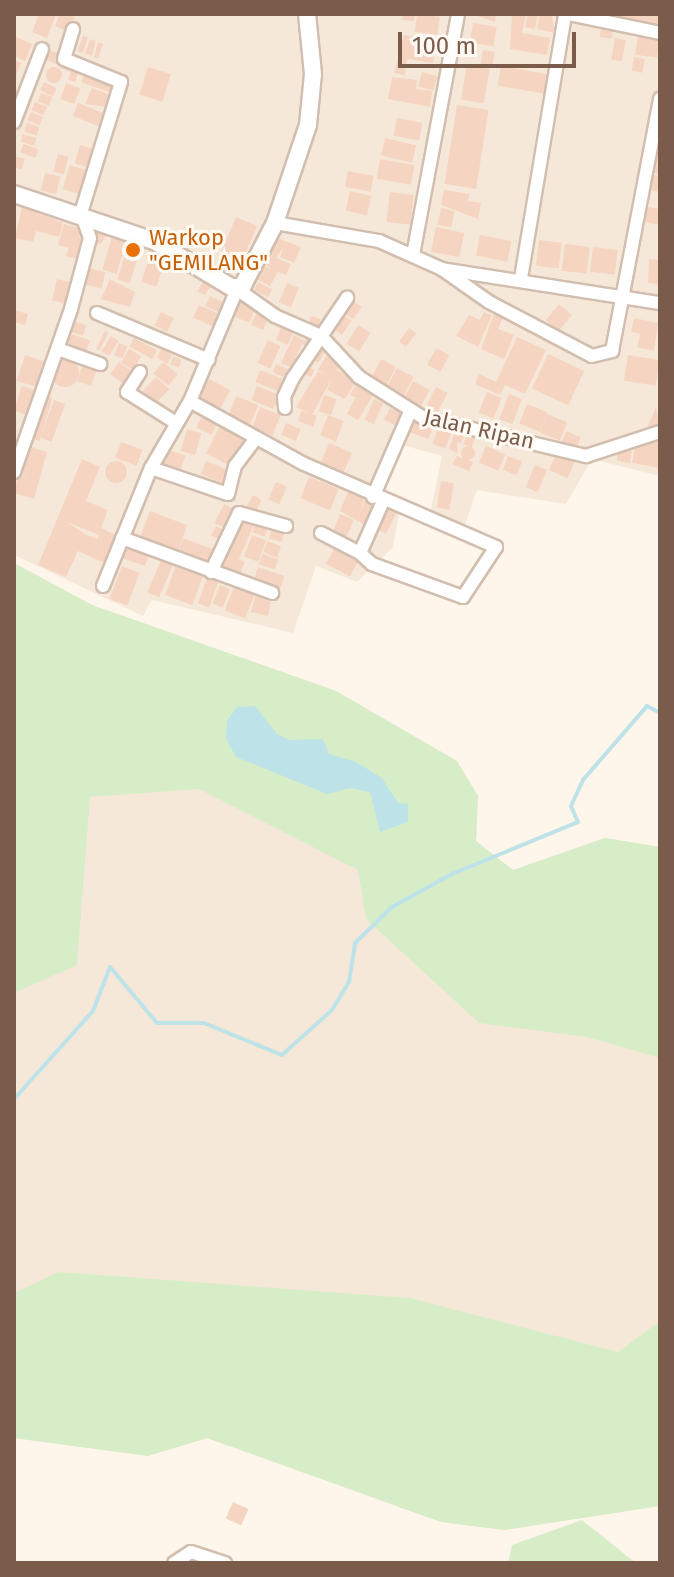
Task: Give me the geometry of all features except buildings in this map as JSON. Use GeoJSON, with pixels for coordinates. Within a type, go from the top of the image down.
{"type":"FeatureCollection","features":[{"type":"Feature","properties":{"kind":"street"},"geometry":{"type":"LineString","coordinates":[[103,586],[151,468],[190,401],[237,289],[275,223],[308,125],[313,74],[307,14]]}},
{"type":"Feature","properties":{"kind":"street"},"geometry":{"type":"LineString","coordinates":[[413,255],[458,14]]}},
{"type":"Feature","properties":{"kind":"street"},"geometry":{"type":"LineString","coordinates":[[521,278],[567,14],[660,33]]}},
{"type":"Feature","properties":{"kind":"street"},"geometry":{"type":"LineString","coordinates":[[14,472],[20,438],[58,349],[90,238],[81,213],[121,82],[64,59],[73,29]]}},
{"type":"Feature","properties":{"kind":"street"},"geometry":{"type":"LineString","coordinates":[[14,122],[42,49]]}},
{"type":"Feature","properties":{"kind":"street"},"geometry":{"type":"LineString","coordinates":[[275,223],[352,233],[413,255],[442,269],[489,302],[592,356],[612,351],[660,99]]}},
{"type":"Feature","properties":{"kind":"street"},"geometry":{"type":"LineString","coordinates":[[14,194],[81,213],[154,241],[237,289]]}},
{"type":"Feature","properties":{"kind":"street"},"geometry":{"type":"LineString","coordinates":[[442,269],[521,278],[660,303]]}},
{"type":"Feature","properties":{"kind":"street","name":"Jalan Ripan"},"geometry":{"type":"LineString","coordinates":[[237,289],[275,316],[321,336],[359,377],[410,412],[586,456],[660,432]]}},
{"type":"Feature","properties":{"kind":"street"},"geometry":{"type":"LineString","coordinates":[[285,408],[293,378],[347,298]]}},
{"type":"Feature","properties":{"kind":"street"},"geometry":{"type":"LineString","coordinates":[[97,313],[209,360]]}},
{"type":"Feature","properties":{"kind":"street"},"geometry":{"type":"LineString","coordinates":[[58,349],[100,364]]}},
{"type":"Feature","properties":{"kind":"street"},"geometry":{"type":"LineString","coordinates":[[140,372],[127,392],[176,423]]}},
{"type":"Feature","properties":{"kind":"street"},"geometry":{"type":"LineString","coordinates":[[190,401],[378,499],[496,547],[463,597],[372,564],[360,553],[321,533]]}},
{"type":"Feature","properties":{"kind":"street"},"geometry":{"type":"LineString","coordinates":[[360,553],[410,412]]}},
{"type":"Feature","properties":{"kind":"street"},"geometry":{"type":"LineString","coordinates":[[151,468],[228,494],[235,466],[256,438]]}},
{"type":"Feature","properties":{"kind":"street"},"geometry":{"type":"LineString","coordinates":[[211,572],[239,513],[286,526]]}},
{"type":"Feature","properties":{"kind":"street"},"geometry":{"type":"LineString","coordinates":[[122,538],[272,593]]}},
{"type":"Feature","properties":{"kind":"street"},"geometry":{"type":"LineString","coordinates":[[174,1563],[191,1552],[225,1563]]}},
{"type":"Feature","properties":{"kind":"shaded area"},"geometry":{"type":"Polygon","coordinates":[[[14,14],[660,14],[660,476],[592,459],[566,504],[477,490],[463,530],[428,523],[442,456],[402,445],[380,497],[401,504],[393,547],[357,582],[316,566],[293,633],[152,600],[143,616],[14,555],[14,14]]]}},
{"type":"Feature","properties":{"kind":"shaded area"},"geometry":{"type":"Polygon","coordinates":[[[14,563],[92,605],[336,691],[457,761],[478,796],[476,841],[513,870],[605,838],[660,847],[660,1506],[504,1530],[441,1522],[207,1438],[148,1456],[14,1438],[14,563]]]}},
{"type":"Feature","properties":{"kind":"green space"},"geometry":{"type":"Polygon","coordinates":[[[14,563],[92,605],[336,691],[457,761],[478,796],[476,841],[513,870],[605,838],[660,847],[660,1058],[587,1037],[479,1023],[366,919],[358,870],[199,789],[90,797],[77,965],[14,993],[14,563]]]}},
{"type":"Feature","properties":{"kind":"green space"},"geometry":{"type":"Polygon","coordinates":[[[59,1272],[410,1298],[618,1352],[660,1321],[660,1506],[504,1530],[441,1522],[207,1438],[148,1456],[14,1438],[14,1293],[59,1272]]]}},
{"type":"Feature","properties":{"kind":"green space"},"geometry":{"type":"Polygon","coordinates":[[[582,1520],[636,1563],[508,1563],[512,1545],[582,1520]]]}},
{"type":"Feature","properties":{"kind":"water"},"geometry":{"type":"Polygon","coordinates":[[[255,706],[277,734],[289,740],[323,739],[329,754],[356,762],[382,778],[398,803],[408,804],[408,822],[380,832],[370,792],[350,788],[327,794],[236,757],[226,739],[227,721],[237,707],[255,706]]]}},
{"type":"Feature","properties":{"kind":"waterway"},"geometry":{"type":"LineString","coordinates":[[14,1099],[93,1011],[110,967],[157,1023],[204,1023],[282,1055],[332,1010],[349,982],[355,943],[392,907],[452,874],[578,822],[571,806],[583,780],[647,706],[660,713]]}},
{"type":"Feature","properties":{"kind":"place","name":"Warkop \"GEMILANG\""},"geometry":{"type":"Point","coordinates":[133,250]}}]}
